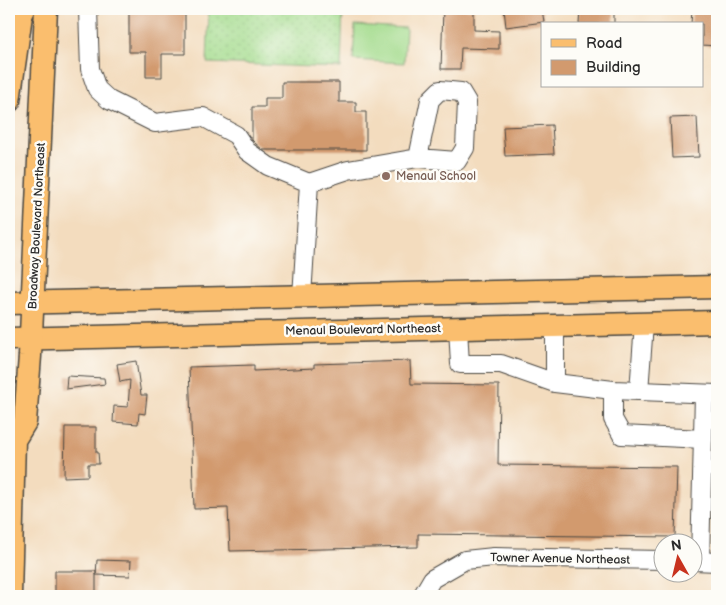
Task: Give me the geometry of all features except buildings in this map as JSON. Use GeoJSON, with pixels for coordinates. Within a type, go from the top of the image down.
{"type":"FeatureCollection","features":[{"type":"Feature","properties":{"kind":"main road"},"geometry":{"type":"LineString","coordinates":[[9,101],[21,15],[24,9]]}},
{"type":"Feature","properties":{"kind":"main road","name":"Broadway Boulevard Northeast"},"geometry":{"type":"LineString","coordinates":[[10,596],[11,437],[25,422],[33,303],[46,9]]}},
{"type":"Feature","properties":{"kind":"main road"},"geometry":{"type":"LineString","coordinates":[[9,303],[717,287]]}},
{"type":"Feature","properties":{"kind":"main road"},"geometry":{"type":"LineString","coordinates":[[302,297],[303,332]]}},
{"type":"Feature","properties":{"kind":"main road","name":"Menaul Boulevard Northeast"},"geometry":{"type":"LineString","coordinates":[[9,339],[717,322]]}},
{"type":"Feature","properties":{"kind":"street"},"geometry":{"type":"LineString","coordinates":[[88,9],[87,25],[90,69],[97,88],[109,100],[155,123],[203,117],[236,135],[247,151],[268,166],[309,183],[348,170],[418,158]]}},
{"type":"Feature","properties":{"kind":"street"},"geometry":{"type":"LineString","coordinates":[[302,297],[309,183]]}},
{"type":"Feature","properties":{"kind":"street"},"geometry":{"type":"LineString","coordinates":[[639,391],[644,324]]}},
{"type":"Feature","properties":{"kind":"street"},"geometry":{"type":"LineString","coordinates":[[554,326],[555,383]]}},
{"type":"Feature","properties":{"kind":"street"},"geometry":{"type":"LineString","coordinates":[[458,328],[460,364],[501,364],[555,383],[613,390],[711,394],[702,439],[698,532]]}},
{"type":"Feature","properties":{"kind":"street"},"geometry":{"type":"LineString","coordinates":[[613,390],[613,419],[622,435],[702,439]]}},
{"type":"Feature","properties":{"kind":"street","name":"Towner Avenue Northeast"},"geometry":{"type":"LineString","coordinates":[[422,596],[432,579],[465,560],[494,556],[654,560]]}},
{"type":"Feature","properties":{"kind":"street"},"geometry":{"type":"LineString","coordinates":[[704,561],[717,562]]}},
{"type":"Feature","properties":{"kind":"green space"},"geometry":{"type":"Polygon","coordinates":[[[209,9],[343,9],[341,68],[207,63],[209,9]]]}},
{"type":"Feature","properties":{"kind":"green space"},"geometry":{"type":"Polygon","coordinates":[[[355,25],[406,28],[404,63],[353,60],[355,25]]]}},
{"type":"Feature","properties":{"kind":"place","name":"Menaul School"},"geometry":{"type":"Point","coordinates":[386,176]}}]}
